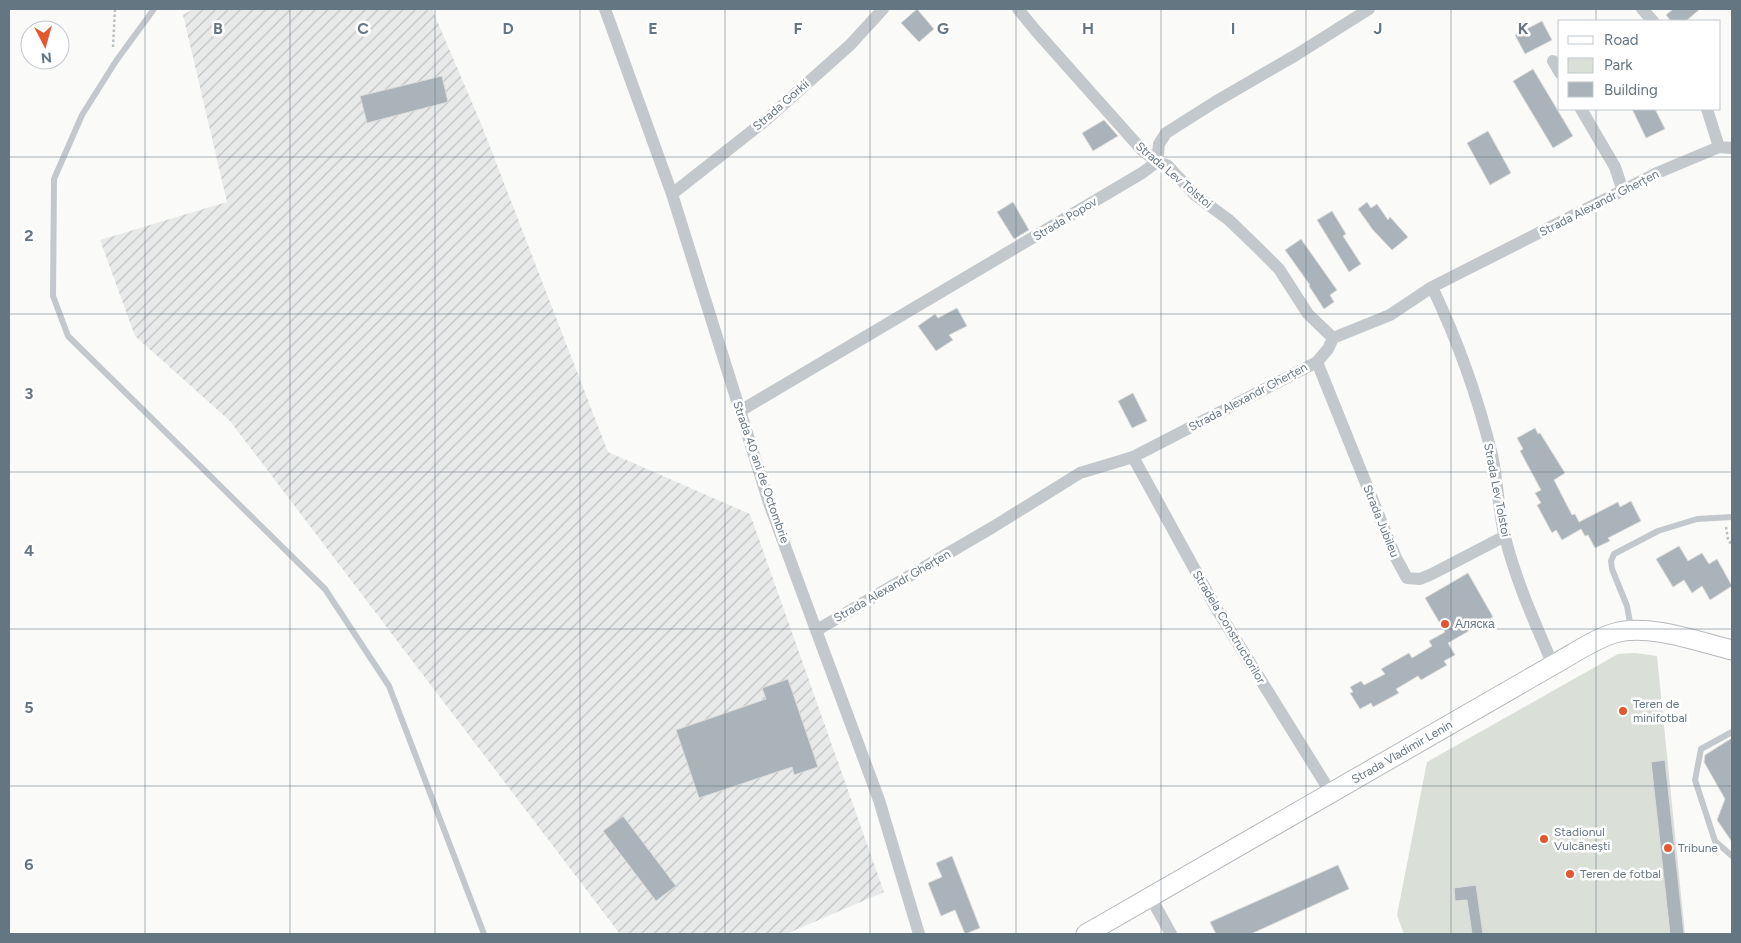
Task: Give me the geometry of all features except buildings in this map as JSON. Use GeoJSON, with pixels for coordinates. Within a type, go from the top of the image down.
{"type":"FeatureCollection","features":[{"type":"Feature","properties":{"kind":"main road","name":"Strada Vladimir Lenin"},"geometry":{"type":"LineString","coordinates":[[1086,934],[1553,665],[1614,633],[1631,629],[1646,630],[1732,650]]}},
{"type":"Feature","properties":{"kind":"street","name":"Strada 40 ani de Octombrie"},"geometry":{"type":"LineString","coordinates":[[605,9],[672,194],[769,503],[818,630],[879,800],[919,934]]}},
{"type":"Feature","properties":{"kind":"street","name":"Strada Gorkii"},"geometry":{"type":"LineString","coordinates":[[672,194],[766,120],[850,45],[883,9]]}},
{"type":"Feature","properties":{"kind":"street","name":"Strada Lev Tolstoi"},"geometry":{"type":"LineString","coordinates":[[1018,9],[1141,149],[1157,162],[1168,166],[1195,195],[1229,220],[1279,269],[1308,314],[1333,338]]}},
{"type":"Feature","properties":{"kind":"street"},"geometry":{"type":"LineString","coordinates":[[1157,162],[1159,144],[1166,133],[1369,9]]}},
{"type":"Feature","properties":{"kind":"street"},"geometry":{"type":"LineString","coordinates":[[1642,9],[1652,20]]}},
{"type":"Feature","properties":{"kind":"street"},"geometry":{"type":"LineString","coordinates":[[1553,61],[1558,70]]}},
{"type":"Feature","properties":{"kind":"street"},"geometry":{"type":"LineString","coordinates":[[1582,110],[1615,167],[1623,191]]}},
{"type":"Feature","properties":{"kind":"street"},"geometry":{"type":"LineString","coordinates":[[1707,110],[1726,148]]}},
{"type":"Feature","properties":{"kind":"street","name":"Strada Alexandr Gherțen"},"geometry":{"type":"LineString","coordinates":[[818,630],[993,527],[1080,473],[1133,458],[1317,362],[1328,349],[1333,338],[1390,315],[1432,287],[1666,170],[1726,148]]}},
{"type":"Feature","properties":{"kind":"street","name":"Strada Popov"},"geometry":{"type":"LineString","coordinates":[[740,411],[1142,173],[1157,162]]}},
{"type":"Feature","properties":{"kind":"street","name":"Strada Lev Tolstoi"},"geometry":{"type":"LineString","coordinates":[[1432,287],[1464,362],[1492,455],[1505,536],[1531,614],[1553,665]]}},
{"type":"Feature","properties":{"kind":"street","name":"Strada Jubileu"},"geometry":{"type":"LineString","coordinates":[[1317,362],[1396,558],[1407,578],[1420,579],[1432,574],[1505,536]]}},
{"type":"Feature","properties":{"kind":"street","name":"Stradela Constructorilor"},"geometry":{"type":"LineString","coordinates":[[1133,458],[1216,608],[1331,793]]}},
{"type":"Feature","properties":{"kind":"street"},"geometry":{"type":"LineString","coordinates":[[1151,898],[1171,934]]}},
{"type":"Feature","properties":{"kind":"lane"},"geometry":{"type":"LineString","coordinates":[[154,9],[116,61],[82,115],[54,179],[53,296],[68,336],[325,589],[389,686],[484,934]]}},
{"type":"Feature","properties":{"kind":"lane"},"geometry":{"type":"LineString","coordinates":[[1631,629],[1627,606],[1612,569],[1614,554],[1658,530],[1697,519],[1729,517]]}},
{"type":"Feature","properties":{"kind":"lane"},"geometry":{"type":"LineString","coordinates":[[1732,732],[1701,749],[1695,780],[1716,841],[1732,856]]}},
{"type":"Feature","properties":{"kind":"path"},"geometry":{"type":"LineString","coordinates":[[114,9],[113,44],[116,61]]}},
{"type":"Feature","properties":{"kind":"path"},"geometry":{"type":"LineString","coordinates":[[1729,517],[1728,539],[1732,546]]}},
{"type":"Feature","properties":{"kind":"shaded area"},"geometry":{"type":"Polygon","coordinates":[[[193,9],[432,9],[482,126],[608,452],[750,514],[884,892],[786,934],[620,934],[230,421],[135,336],[100,240],[227,202],[183,15],[193,9]]]}},
{"type":"Feature","properties":{"kind":"green space","name":"Stadionul Vulcănești"},"geometry":{"type":"Polygon","coordinates":[[[1635,653],[1657,656],[1685,934],[1404,934],[1397,915],[1427,762],[1618,654],[1635,653]]]}},
{"type":"Feature","properties":{"kind":"place","name":"Аляска"},"geometry":{"type":"Point","coordinates":[1445,624]}},
{"type":"Feature","properties":{"kind":"place","name":"Teren de minifotbal"},"geometry":{"type":"Point","coordinates":[1623,711]}},
{"type":"Feature","properties":{"kind":"place","name":"Stadionul Vulcănești"},"geometry":{"type":"Point","coordinates":[1544,839]}},
{"type":"Feature","properties":{"kind":"place","name":"Tribune"},"geometry":{"type":"Point","coordinates":[1668,848]}},
{"type":"Feature","properties":{"kind":"place","name":"Teren de fotbal"},"geometry":{"type":"Point","coordinates":[1570,874]}}]}
